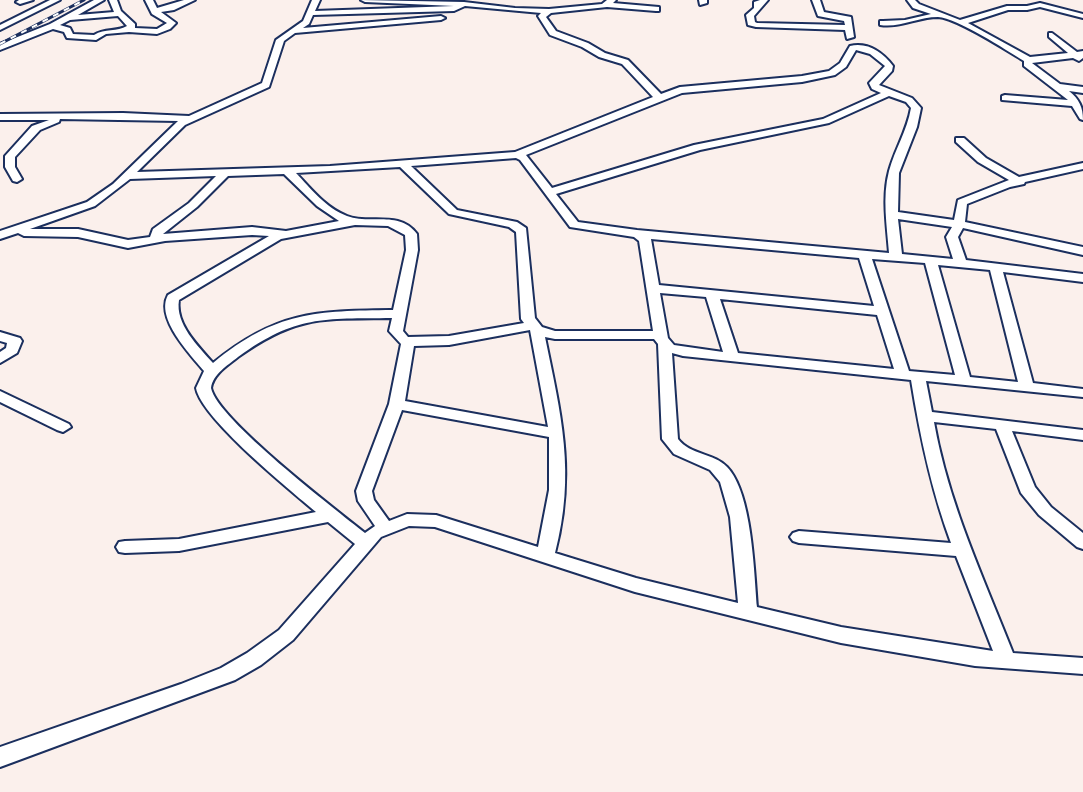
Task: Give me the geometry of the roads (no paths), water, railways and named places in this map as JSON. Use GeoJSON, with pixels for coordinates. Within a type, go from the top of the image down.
{"type":"FeatureCollection","features":[{"type":"Feature","properties":{"kind":"street"},"geometry":{"type":"LineString","coordinates":[[20,2],[28,0]]}},
{"type":"Feature","properties":{"kind":"street"},"geometry":{"type":"LineString","coordinates":[[0,28],[56,0]]}},
{"type":"Feature","properties":{"kind":"street"},"geometry":{"type":"LineString","coordinates":[[0,47],[53,26],[100,0]]}},
{"type":"Feature","properties":{"kind":"street"},"geometry":{"type":"LineString","coordinates":[[113,0],[120,14],[132,26],[128,30]]}},
{"type":"Feature","properties":{"kind":"street"},"geometry":{"type":"LineString","coordinates":[[53,26],[67,30],[70,36],[76,38],[96,38],[104,32],[128,30],[154,32],[166,28],[172,22],[155,11],[149,0]]}},
{"type":"Feature","properties":{"kind":"street"},"geometry":{"type":"LineString","coordinates":[[155,11],[171,8],[191,0]]}},
{"type":"Feature","properties":{"kind":"street"},"geometry":{"type":"LineString","coordinates":[[313,6],[354,4],[365,0],[460,8]]}},
{"type":"Feature","properties":{"kind":"street"},"geometry":{"type":"LineString","coordinates":[[503,0],[552,8],[562,7],[564,10]]}},
{"type":"Feature","properties":{"kind":"street"},"geometry":{"type":"LineString","coordinates":[[764,0],[762,4],[756,4],[758,9],[750,15],[751,23],[756,25],[849,28]]}},
{"type":"Feature","properties":{"kind":"street"},"geometry":{"type":"LineString","coordinates":[[816,0],[821,14],[846,17],[850,39],[859,47],[882,58],[889,66],[889,69],[874,83],[875,87],[909,100],[916,108],[914,122],[901,150],[892,182],[896,257]]}},
{"type":"Feature","properties":{"kind":"street"},"geometry":{"type":"LineString","coordinates":[[911,0],[916,6],[960,23],[999,42],[1029,60],[1079,54]]}},
{"type":"Feature","properties":{"kind":"street"},"geometry":{"type":"LineString","coordinates":[[313,6],[549,11],[609,2],[656,9]]}},
{"type":"Feature","properties":{"kind":"street"},"geometry":{"type":"LineString","coordinates":[[960,23],[1007,8],[1027,8],[1040,5],[1083,16]]}},
{"type":"Feature","properties":{"kind":"street"},"geometry":{"type":"LineString","coordinates":[[0,235],[92,204],[128,176],[173,131],[189,119],[266,85],[280,40],[306,22],[313,6]]}},
{"type":"Feature","properties":{"kind":"street"},"geometry":{"type":"LineString","coordinates":[[293,31],[436,19],[460,8]]}},
{"type":"Feature","properties":{"kind":"street"},"geometry":{"type":"LineString","coordinates":[[549,11],[542,16],[550,31],[585,45],[602,55],[625,62],[659,98]]}},
{"type":"Feature","properties":{"kind":"street"},"geometry":{"type":"LineString","coordinates":[[66,18],[120,14]]}},
{"type":"Feature","properties":{"kind":"street"},"geometry":{"type":"LineString","coordinates":[[883,23],[905,22],[938,14]]}},
{"type":"Feature","properties":{"kind":"street"},"geometry":{"type":"LineString","coordinates":[[1052,34],[1079,54],[1083,62]]}},
{"type":"Feature","properties":{"kind":"street"},"geometry":{"type":"LineString","coordinates":[[999,42],[1009,41],[1006,35]]}},
{"type":"Feature","properties":{"kind":"street"},"geometry":{"type":"LineString","coordinates":[[128,176],[287,171],[517,155],[620,116],[659,98],[689,88],[828,74],[843,64],[853,48],[859,47]]}},
{"type":"Feature","properties":{"kind":"street"},"geometry":{"type":"LineString","coordinates":[[1029,60],[1027,64],[1076,103],[1083,117]]}},
{"type":"Feature","properties":{"kind":"street"},"geometry":{"type":"LineString","coordinates":[[1054,87],[1083,90]]}},
{"type":"Feature","properties":{"kind":"street"},"geometry":{"type":"LineString","coordinates":[[550,192],[698,147],[826,121],[890,92]]}},
{"type":"Feature","properties":{"kind":"street"},"geometry":{"type":"LineString","coordinates":[[1005,98],[1076,103]]}},
{"type":"Feature","properties":{"kind":"street"},"geometry":{"type":"LineString","coordinates":[[0,117],[70,116],[189,119]]}},
{"type":"Feature","properties":{"kind":"street"},"geometry":{"type":"LineString","coordinates":[[17,179],[9,160],[16,147],[36,128],[70,116]]}},
{"type":"Feature","properties":{"kind":"street"},"geometry":{"type":"LineString","coordinates":[[960,140],[982,160],[1020,182]]}},
{"type":"Feature","properties":{"kind":"street"},"geometry":{"type":"LineString","coordinates":[[517,155],[524,158],[574,225],[637,234],[961,263],[1083,278]]}},
{"type":"Feature","properties":{"kind":"street"},"geometry":{"type":"LineString","coordinates":[[402,163],[454,212],[465,216],[513,224],[522,231],[528,319],[534,328],[556,433],[558,479],[554,523],[546,556]]}},
{"type":"Feature","properties":{"kind":"street"},"geometry":{"type":"LineString","coordinates":[[961,263],[952,237],[960,224],[962,202],[985,190],[1020,182],[1058,168],[1083,166]]}},
{"type":"Feature","properties":{"kind":"street"},"geometry":{"type":"LineString","coordinates":[[287,171],[337,215],[345,219],[397,224],[411,234],[412,250],[396,331],[401,339],[408,342],[429,342],[534,328],[564,336],[662,340],[683,352],[1083,392]]}},
{"type":"Feature","properties":{"kind":"street"},"geometry":{"type":"LineString","coordinates":[[160,239],[155,235],[157,232],[194,204],[225,173]]}},
{"type":"Feature","properties":{"kind":"street"},"geometry":{"type":"LineString","coordinates":[[893,215],[960,224],[1083,251]]}},
{"type":"Feature","properties":{"kind":"street"},"geometry":{"type":"LineString","coordinates":[[12,231],[78,233],[128,244],[160,239],[252,231],[285,233],[359,221]]}},
{"type":"Feature","properties":{"kind":"street"},"geometry":{"type":"LineString","coordinates":[[212,371],[183,335],[176,323],[170,306],[172,298],[258,246],[285,233]]}},
{"type":"Feature","properties":{"kind":"street"},"geometry":{"type":"LineString","coordinates":[[637,234],[645,239],[646,243],[662,340],[669,433],[673,444],[722,470],[732,489],[741,546],[748,613]]}},
{"type":"Feature","properties":{"kind":"street"},"geometry":{"type":"LineString","coordinates":[[864,254],[882,311],[911,375],[925,416],[939,483],[962,550],[1006,660]]}},
{"type":"Feature","properties":{"kind":"street"},"geometry":{"type":"LineString","coordinates":[[930,260],[964,381]]}},
{"type":"Feature","properties":{"kind":"street"},"geometry":{"type":"LineString","coordinates":[[996,268],[1026,387]]}},
{"type":"Feature","properties":{"kind":"street"},"geometry":{"type":"LineString","coordinates":[[653,288],[882,311]]}},
{"type":"Feature","properties":{"kind":"street"},"geometry":{"type":"LineString","coordinates":[[712,294],[732,357]]}},
{"type":"Feature","properties":{"kind":"street"},"geometry":{"type":"LineString","coordinates":[[365,543],[280,474],[211,405],[203,392],[204,384],[212,371],[267,332],[298,320],[313,317],[400,314]]}},
{"type":"Feature","properties":{"kind":"street"},"geometry":{"type":"LineString","coordinates":[[0,336],[15,341],[12,350],[0,359]]}},
{"type":"Feature","properties":{"kind":"street"},"geometry":{"type":"LineString","coordinates":[[385,528],[366,501],[364,491],[397,404],[408,342]]}},
{"type":"Feature","properties":{"kind":"street"},"geometry":{"type":"LineString","coordinates":[[0,396],[63,427]]}},
{"type":"Feature","properties":{"kind":"street"},"geometry":{"type":"LineString","coordinates":[[397,404],[556,433]]}},
{"type":"Feature","properties":{"kind":"street"},"geometry":{"type":"LineString","coordinates":[[925,416],[1083,435]]}},
{"type":"Feature","properties":{"kind":"street"},"geometry":{"type":"LineString","coordinates":[[1002,426],[1027,489],[1045,511],[1083,543]]}},
{"type":"Feature","properties":{"kind":"street"},"geometry":{"type":"LineString","coordinates":[[125,547],[170,547],[331,515]]}},
{"type":"Feature","properties":{"kind":"street"},"geometry":{"type":"LineString","coordinates":[[0,757],[188,690],[228,674],[247,663],[286,635],[375,533],[407,520],[436,521],[635,585],[842,635],[975,658],[1083,666]]}},
{"type":"Feature","properties":{"kind":"street"},"geometry":{"type":"LineString","coordinates":[[799,537],[962,550]]}},
{"type":"Feature","properties":{"kind":"railway"},"geometry":{"type":"LineString","coordinates":[[0,44],[84,0]]}}]}
